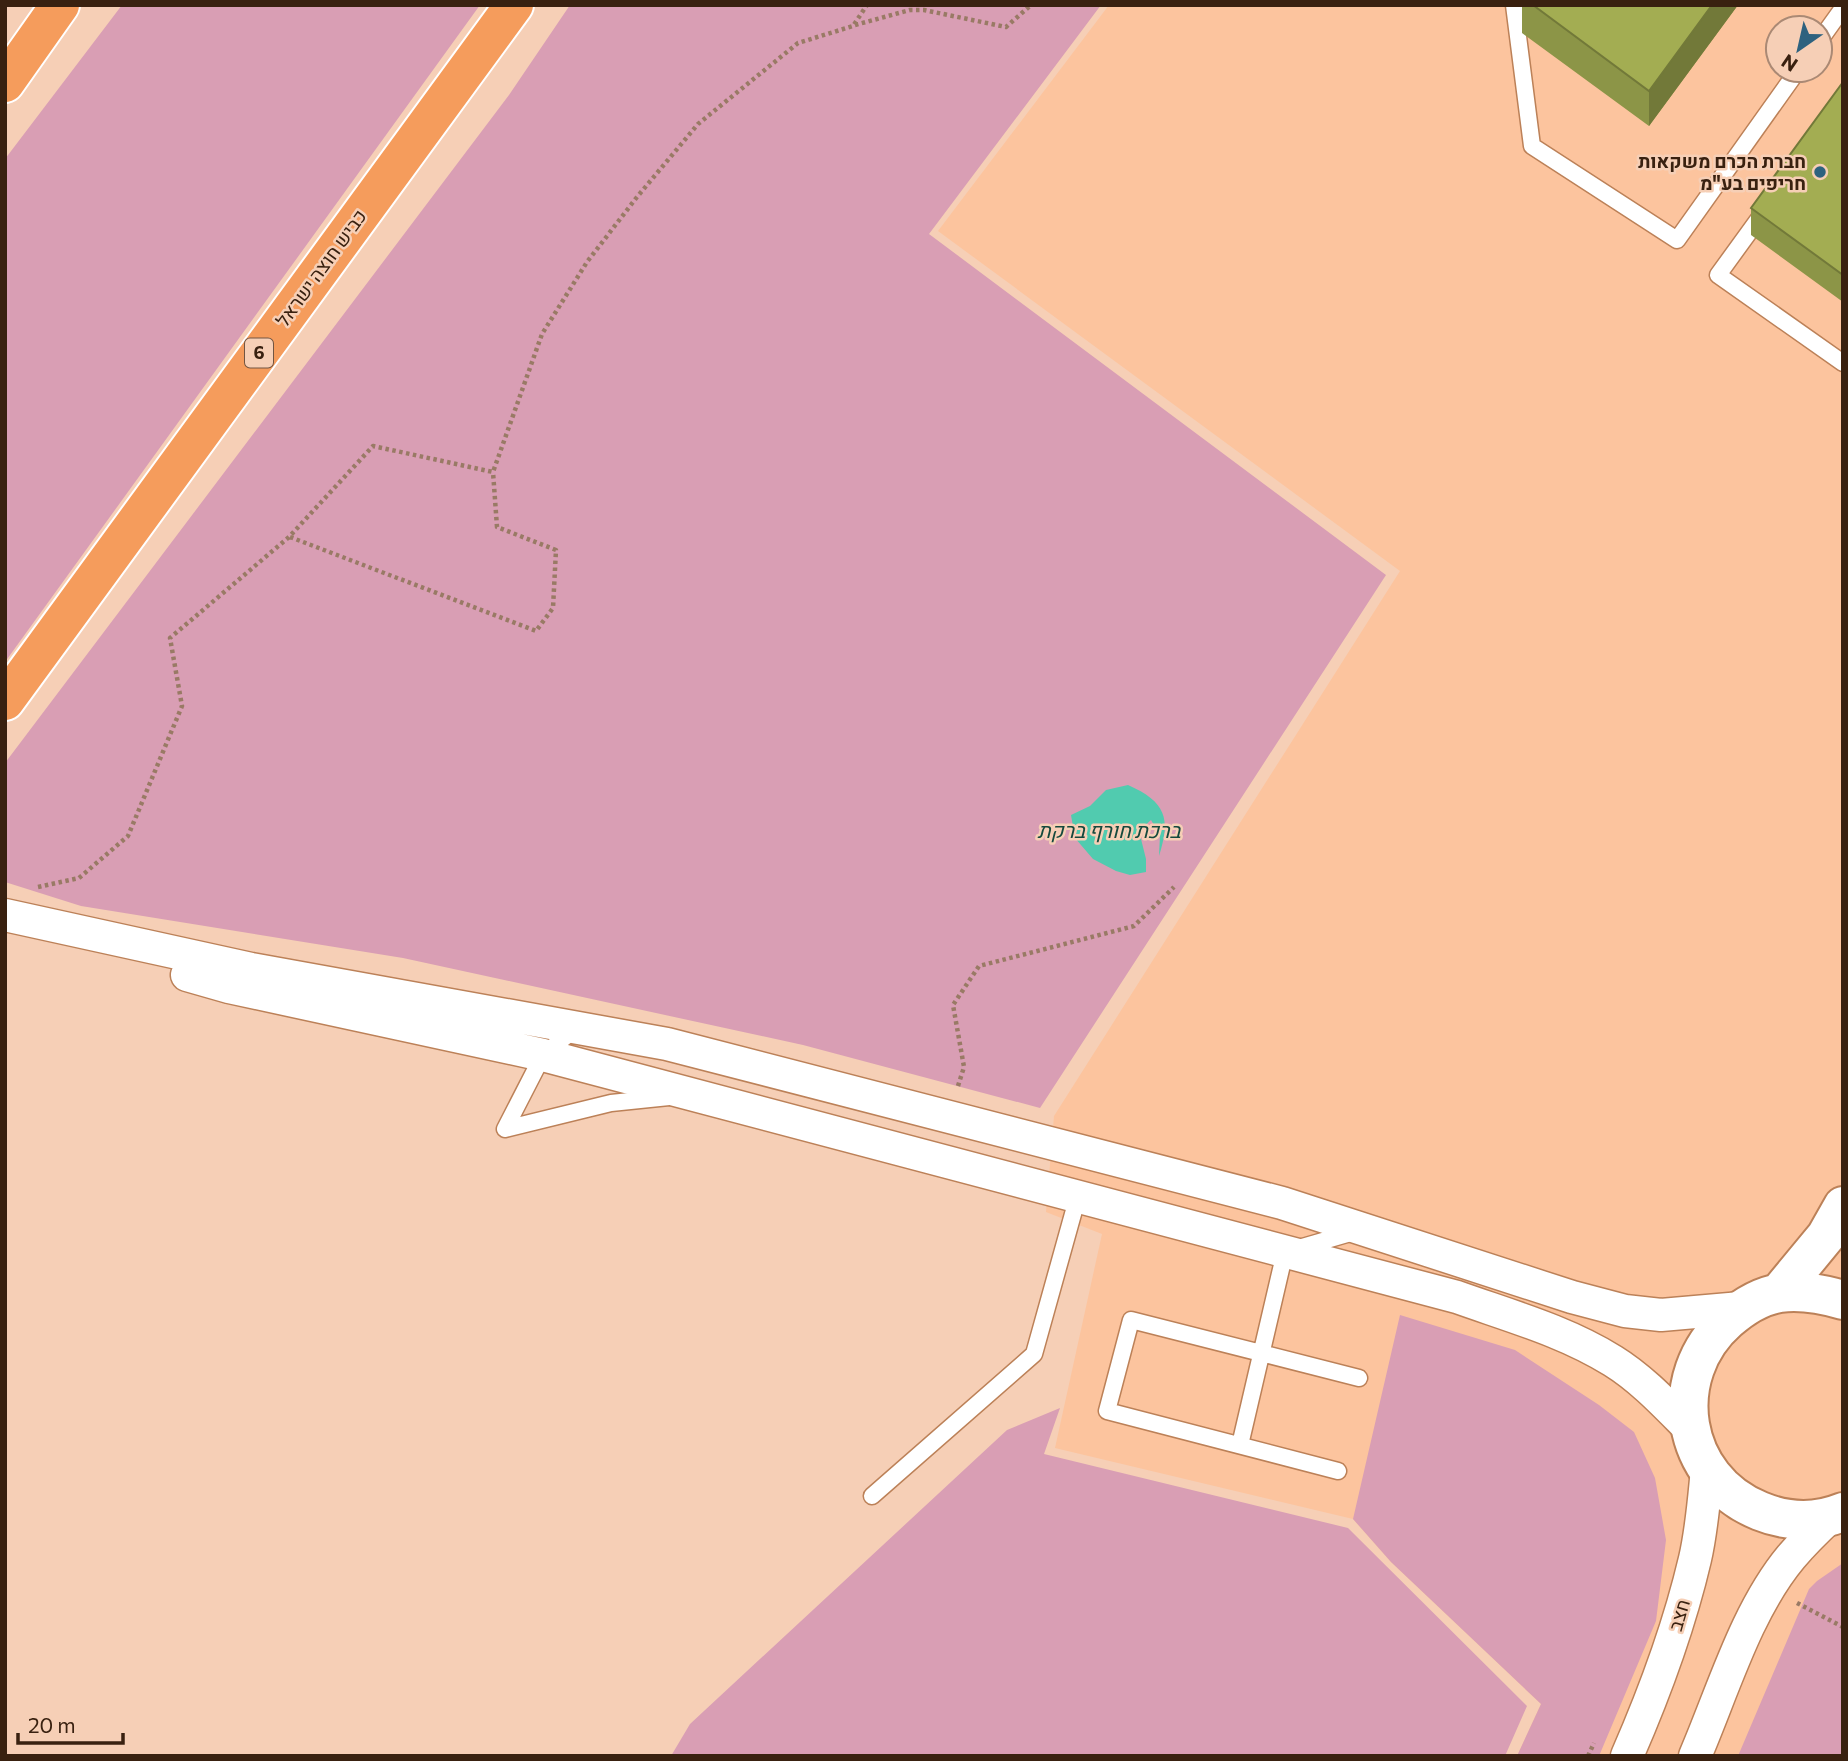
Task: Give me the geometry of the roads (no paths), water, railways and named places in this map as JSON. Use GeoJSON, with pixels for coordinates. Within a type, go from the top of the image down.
{"type":"FeatureCollection","features":[{"type":"Feature","properties":{"kind":"highway"},"geometry":{"type":"LineString","coordinates":[[5,83],[60,5]]}},
{"type":"Feature","properties":{"kind":"highway","name":"כביש חוצה ישראל"},"geometry":{"type":"LineString","coordinates":[[5,701],[514,5]]}},
{"type":"Feature","properties":{"kind":"street"},"geometry":{"type":"LineString","coordinates":[[5,917],[251,970],[578,1026],[667,1044],[1282,1203],[1572,1297],[1625,1311],[1661,1315],[1741,1308],[1779,1293],[1816,1292],[1843,1300]]}},
{"type":"Feature","properties":{"kind":"street"},"geometry":{"type":"LineString","coordinates":[[5,917],[229,987],[544,1055],[1457,1297],[1575,1340],[1614,1362],[1651,1390],[1690,1429]]}},
{"type":"Feature","properties":{"kind":"street"},"geometry":{"type":"LineString","coordinates":[[1779,1293],[1826,1236],[1843,1206]]}},
{"type":"Feature","properties":{"kind":"street"},"geometry":{"type":"LineString","coordinates":[[1741,1308],[1714,1332],[1696,1363],[1688,1394],[1690,1429],[1696,1450],[1707,1469],[1725,1490],[1748,1506],[1774,1517],[1801,1520],[1836,1515]]}},
{"type":"Feature","properties":{"kind":"street","name":"חצב"},"geometry":{"type":"LineString","coordinates":[[1627,1756],[1653,1695],[1677,1622],[1695,1557],[1707,1469]]}},
{"type":"Feature","properties":{"kind":"street"},"geometry":{"type":"LineString","coordinates":[[1695,1756],[1747,1633],[1769,1590],[1791,1557],[1836,1515]]}},
{"type":"Feature","properties":{"kind":"lane"},"geometry":{"type":"LineString","coordinates":[[1514,5],[1532,146],[1677,240],[1788,84]]}},
{"type":"Feature","properties":{"kind":"lane"},"geometry":{"type":"LineString","coordinates":[[1773,200],[1718,275],[1843,363]]}},
{"type":"Feature","properties":{"kind":"lane"},"geometry":{"type":"LineString","coordinates":[[578,1026],[544,1055],[505,1129],[611,1103],[691,1094]]}},
{"type":"Feature","properties":{"kind":"lane"},"geometry":{"type":"LineString","coordinates":[[872,1496],[1034,1354],[1078,1196]]}},
{"type":"Feature","properties":{"kind":"lane"},"geometry":{"type":"LineString","coordinates":[[1240,1445],[1284,1252],[1363,1229]]}},
{"type":"Feature","properties":{"kind":"lane"},"geometry":{"type":"LineString","coordinates":[[1338,1471],[1107,1411],[1131,1320],[1359,1378]]}},
{"type":"Feature","properties":{"kind":"water","name":"ברכת חורף ברקת"},"geometry":{"type":"Polygon","coordinates":[[[1128,785],[1141,791],[1158,805],[1165,831],[1159,856],[1160,835],[1151,820],[1139,831],[1146,859],[1146,872],[1130,875],[1093,859],[1075,838],[1071,815],[1090,806],[1106,790],[1128,785]]]}},
{"type":"Feature","properties":{"kind":"place","name":"חברת הכרם משקאות חריפים בע\"מ"},"geometry":{"type":"Point","coordinates":[1820,172]}}]}
